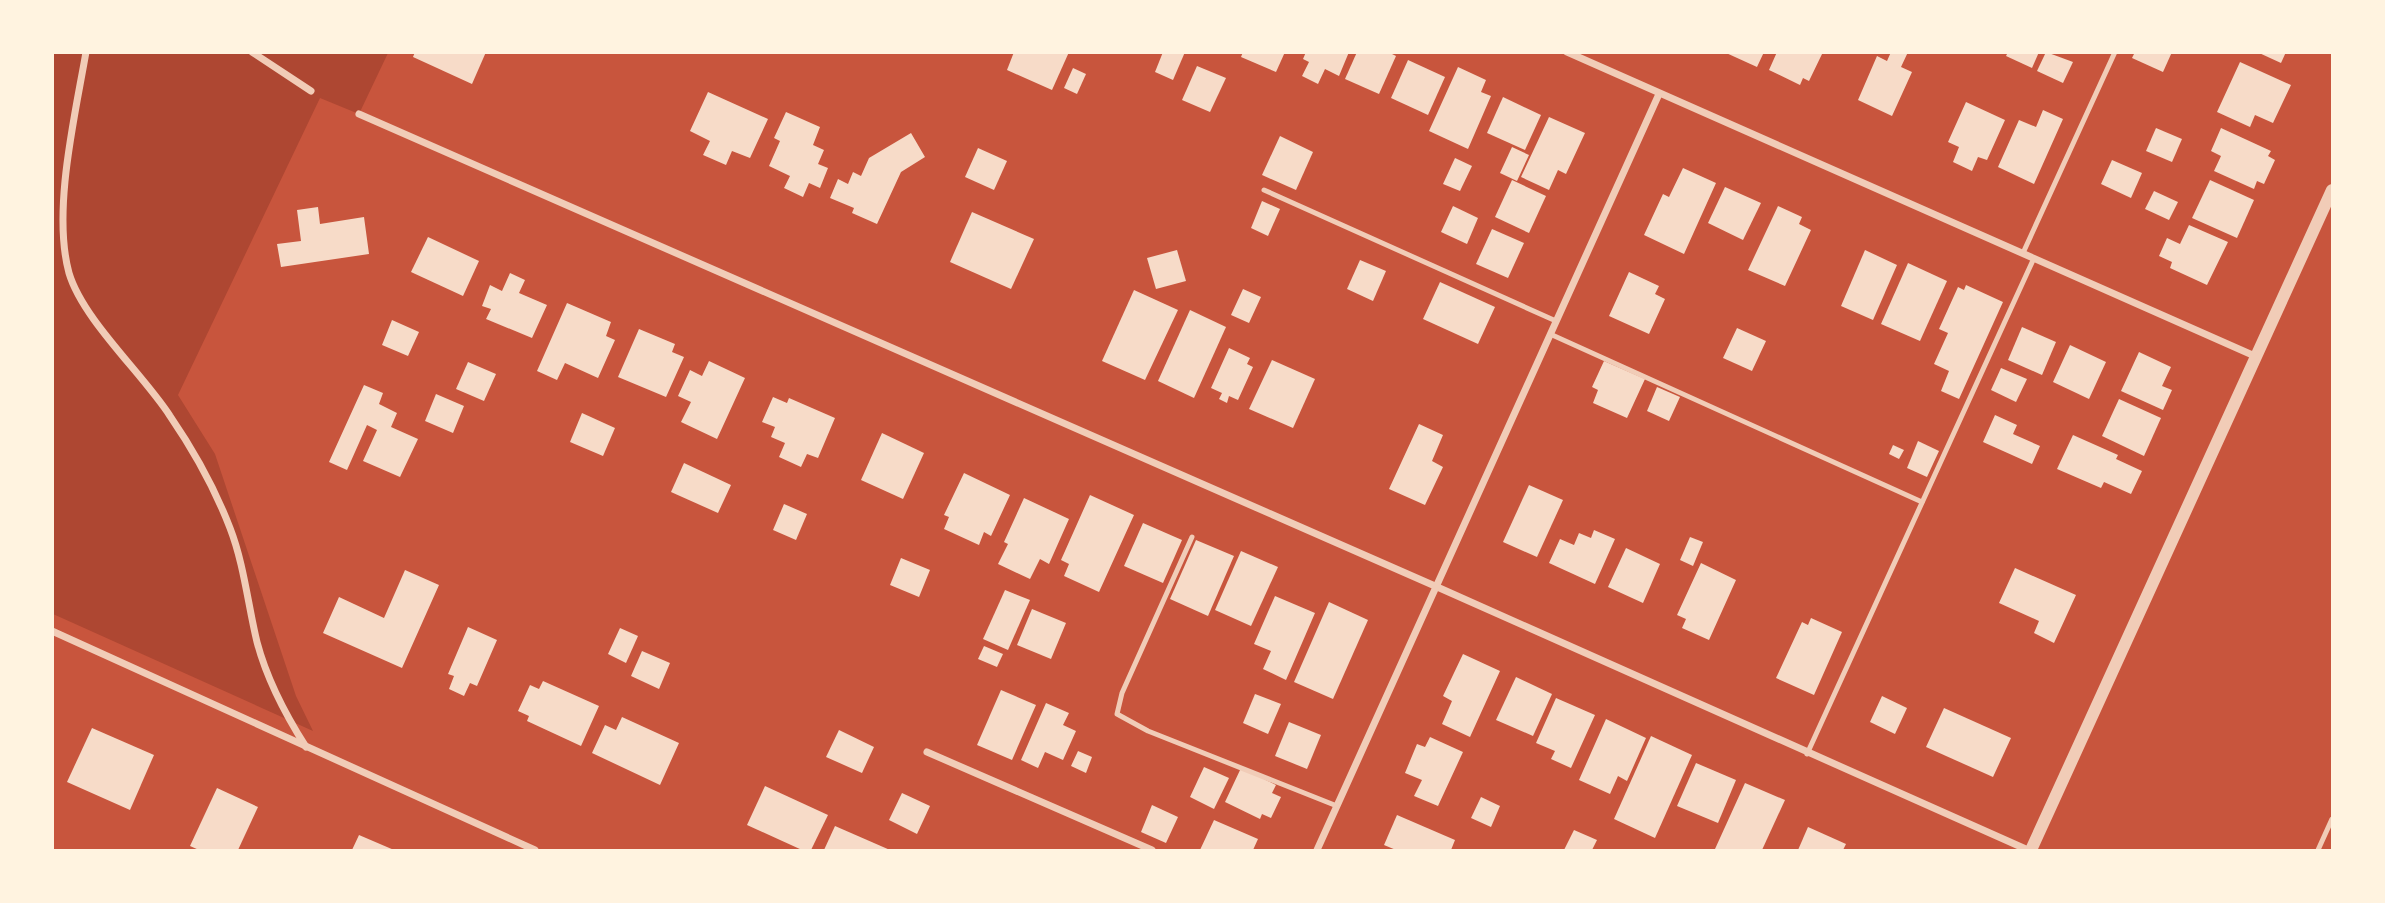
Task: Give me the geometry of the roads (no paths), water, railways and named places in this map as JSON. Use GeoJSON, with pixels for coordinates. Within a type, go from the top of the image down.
{"type":"FeatureCollection","features":[{"type":"Feature","properties":{"kind":"street"},"geometry":{"type":"LineString","coordinates":[[86,52],[71,142],[63,233],[70,275],[89,311],[170,414],[208,479],[231,530],[262,657],[280,706],[306,747]]}},
{"type":"Feature","properties":{"kind":"street"},"geometry":{"type":"LineString","coordinates":[[251,52],[311,91]]}},
{"type":"Feature","properties":{"kind":"street"},"geometry":{"type":"LineString","coordinates":[[1567,52],[2256,357]]}},
{"type":"Feature","properties":{"kind":"street"},"geometry":{"type":"LineString","coordinates":[[1317,850],[1660,94]]}},
{"type":"Feature","properties":{"kind":"street"},"geometry":{"type":"LineString","coordinates":[[359,114],[2030,850],[2333,190]]}},
{"type":"Feature","properties":{"kind":"street"},"geometry":{"type":"LineString","coordinates":[[52,631],[535,850]]}},
{"type":"Feature","properties":{"kind":"street"},"geometry":{"type":"LineString","coordinates":[[927,751],[1152,850]]}},
{"type":"Feature","properties":{"kind":"lane"},"geometry":{"type":"LineString","coordinates":[[2023,253],[2115,52]]}},
{"type":"Feature","properties":{"kind":"lane"},"geometry":{"type":"LineString","coordinates":[[1264,190],[1556,321]]}},
{"type":"Feature","properties":{"kind":"lane"},"geometry":{"type":"LineString","coordinates":[[1807,754],[2034,258]]}},
{"type":"Feature","properties":{"kind":"lane"},"geometry":{"type":"LineString","coordinates":[[1550,334],[1922,502]]}},
{"type":"Feature","properties":{"kind":"lane"},"geometry":{"type":"LineString","coordinates":[[1192,537],[1122,693],[1117,714],[1148,731],[1337,806]]}},
{"type":"Feature","properties":{"kind":"lane"},"geometry":{"type":"LineString","coordinates":[[2318,850],[2333,819]]}}]}
